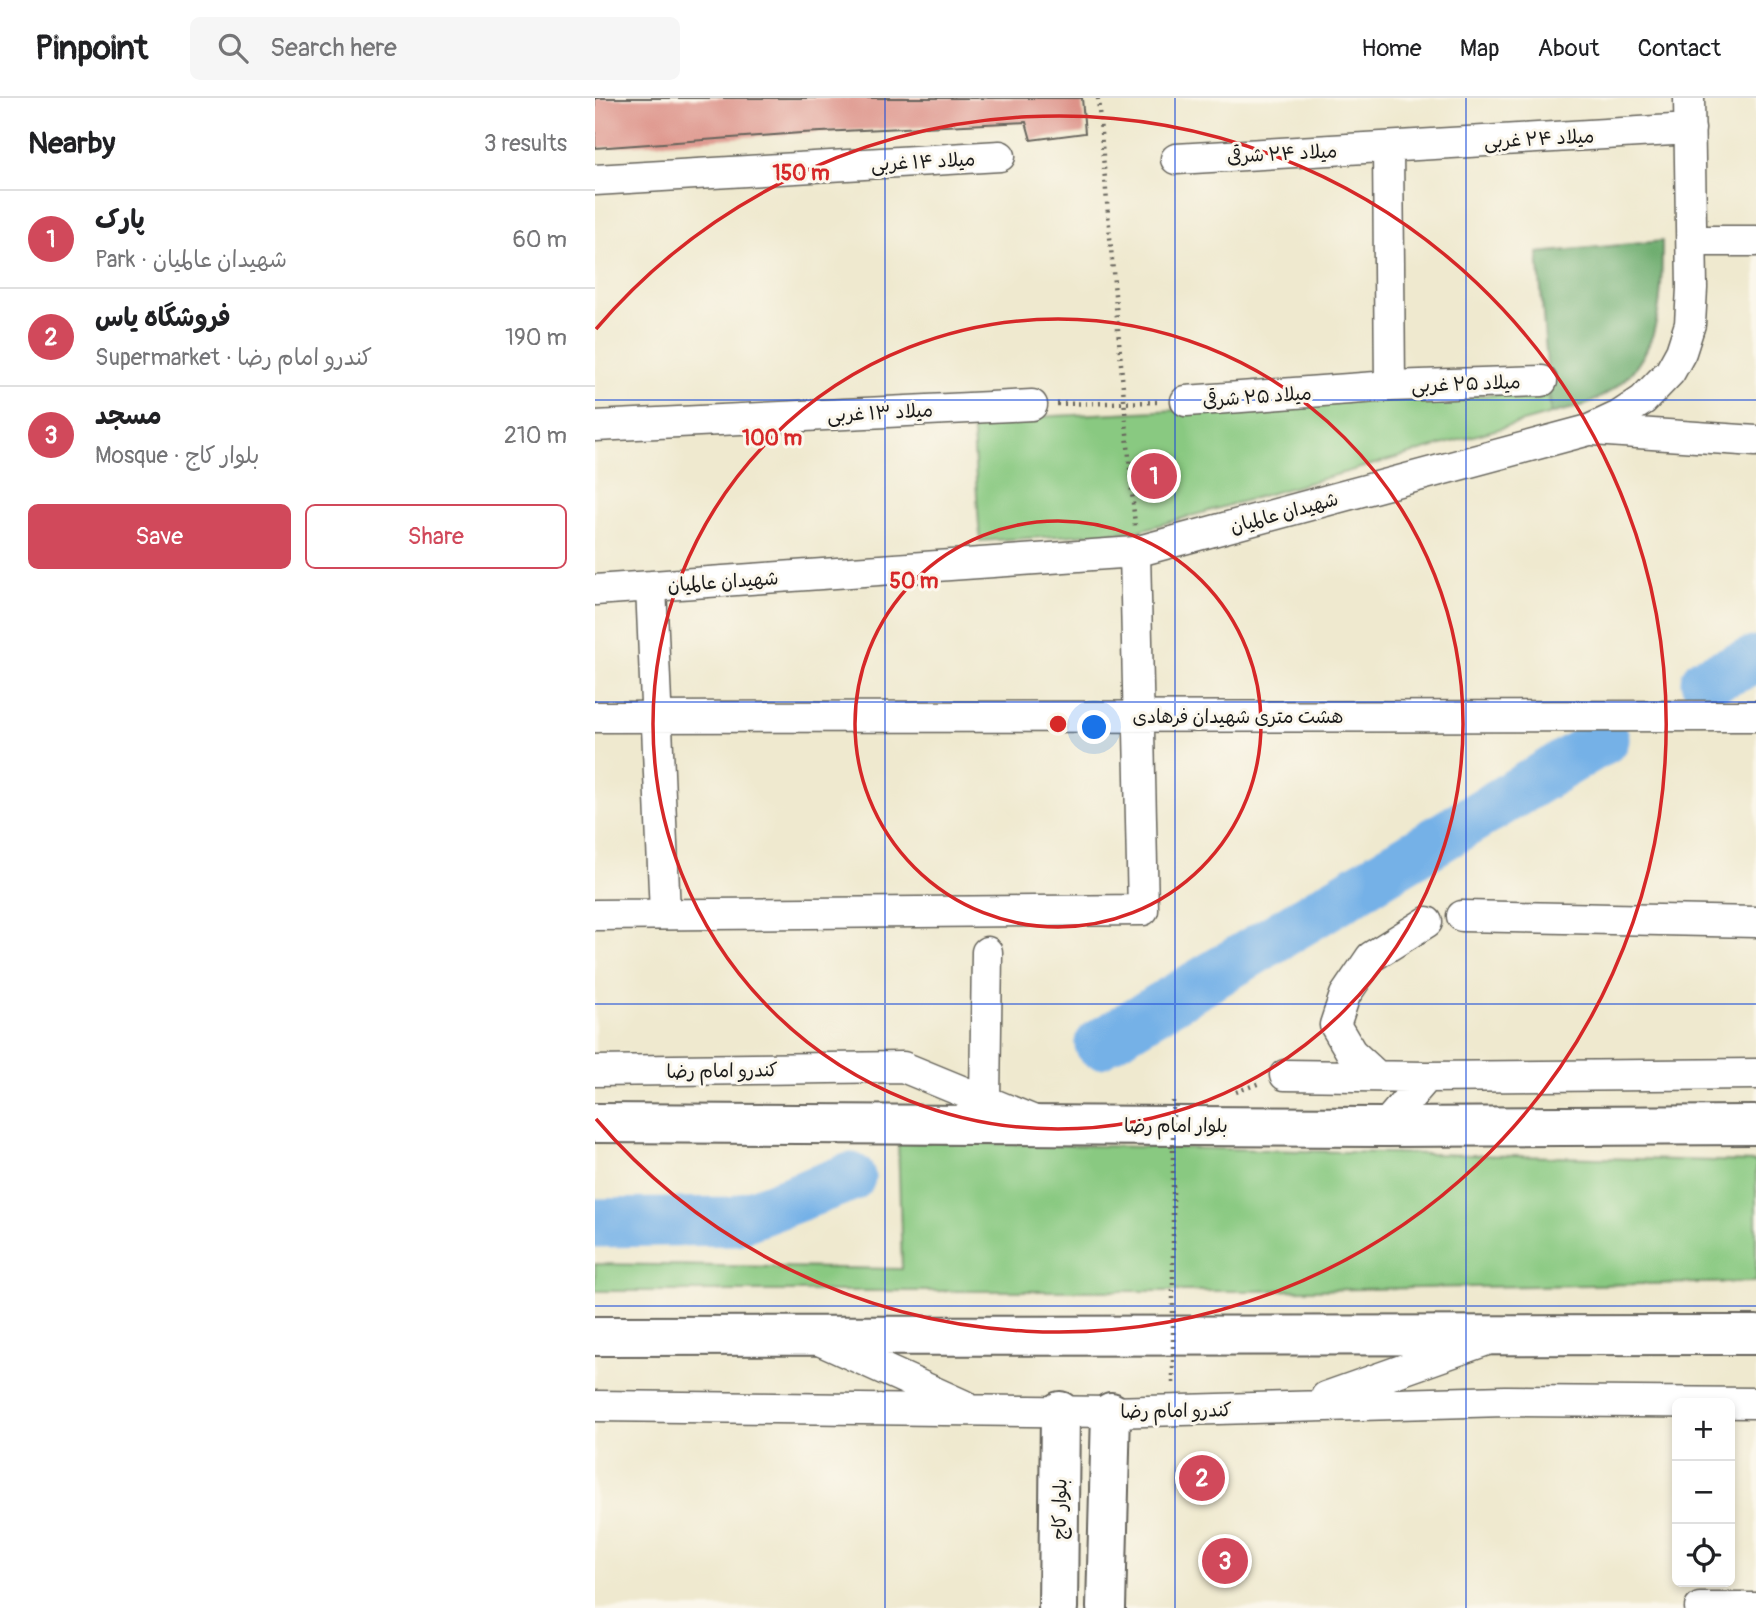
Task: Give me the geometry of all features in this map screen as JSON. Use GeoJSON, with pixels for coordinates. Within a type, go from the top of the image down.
{"type":"FeatureCollection","features":[{"type":"Feature","properties":{"kind":"main road","name":"بلوار امام رضا"},"geometry":{"type":"LineString","coordinates":[[595,1123],[1384,1127],[1756,1125]]}},
{"type":"Feature","properties":{"kind":"main road"},"geometry":{"type":"LineString","coordinates":[[595,1336],[1756,1335]]}},
{"type":"Feature","properties":{"kind":"main road","name":"بلوار کاج"},"geometry":{"type":"LineString","coordinates":[[1058,1608],[1060,1411]]}},
{"type":"Feature","properties":{"kind":"main road"},"geometry":{"type":"LineString","coordinates":[[1106,1608],[1111,1412]]}},
{"type":"Feature","properties":{"kind":"main road"},"geometry":{"type":"LineString","coordinates":[[1059,1453],[1083,1441],[1099,1446],[1110,1457]]}},
{"type":"Feature","properties":{"kind":"street","name":"شهیدان عالمیان"},"geometry":{"type":"LineString","coordinates":[[595,590],[1135,543],[1589,430],[1619,416],[1643,400],[1670,372],[1689,324],[1693,241],[1689,98]]}},
{"type":"Feature","properties":{"kind":"street","name":"میلاد ۲۴ غربی"},"geometry":{"type":"LineString","coordinates":[[1388,146],[1690,129]]}},
{"type":"Feature","properties":{"kind":"street","name":"میلاد ۲۴ شرقی"},"geometry":{"type":"LineString","coordinates":[[1176,159],[1388,146]]}},
{"type":"Feature","properties":{"kind":"street"},"geometry":{"type":"LineString","coordinates":[[1388,146],[1391,386]]}},
{"type":"Feature","properties":{"kind":"street","name":"میلاد ۱۴ غربی"},"geometry":{"type":"LineString","coordinates":[[595,180],[1000,156]]}},
{"type":"Feature","properties":{"kind":"street"},"geometry":{"type":"LineString","coordinates":[[1693,241],[1756,241]]}},
{"type":"Feature","properties":{"kind":"street","name":"میلاد ۲۵ غربی"},"geometry":{"type":"LineString","coordinates":[[1391,386],[1542,381]]}},
{"type":"Feature","properties":{"kind":"street","name":"میلاد ۲۵ شرقی"},"geometry":{"type":"LineString","coordinates":[[1186,401],[1391,386]]}},
{"type":"Feature","properties":{"kind":"street","name":"میلاد ۱۳ غربی"},"geometry":{"type":"LineString","coordinates":[[595,426],[1032,404]]}},
{"type":"Feature","properties":{"kind":"street"},"geometry":{"type":"LineString","coordinates":[[1589,430],[1756,441]]}},
{"type":"Feature","properties":{"kind":"street"},"geometry":{"type":"LineString","coordinates":[[595,915],[1143,910],[1135,543]]}},
{"type":"Feature","properties":{"kind":"street"},"geometry":{"type":"LineString","coordinates":[[651,586],[665,914]]}},
{"type":"Feature","properties":{"kind":"street","name":"هشت متری شهیدان فرهادی"},"geometry":{"type":"LineString","coordinates":[[595,717],[1756,716]]}},
{"type":"Feature","properties":{"kind":"street"},"geometry":{"type":"LineString","coordinates":[[1462,916],[1756,922]]}},
{"type":"Feature","properties":{"kind":"street"},"geometry":{"type":"LineString","coordinates":[[1377,1076],[1350,1052],[1335,1025],[1341,1005],[1371,957],[1427,922]]}},
{"type":"Feature","properties":{"kind":"street"},"geometry":{"type":"LineString","coordinates":[[985,1100],[987,952]]}},
{"type":"Feature","properties":{"kind":"street","name":"کندرو امام رضا"},"geometry":{"type":"LineString","coordinates":[[595,1072],[903,1067],[1047,1126]]}},
{"type":"Feature","properties":{"kind":"street"},"geometry":{"type":"LineString","coordinates":[[1285,1075],[1427,1077],[1756,1074]]}},
{"type":"Feature","properties":{"kind":"street"},"geometry":{"type":"LineString","coordinates":[[1384,1127],[1427,1077]]}},
{"type":"Feature","properties":{"kind":"street"},"geometry":{"type":"LineString","coordinates":[[1299,1407],[1504,1334]]}},
{"type":"Feature","properties":{"kind":"street"},"geometry":{"type":"LineString","coordinates":[[810,1336],[974,1410]]}},
{"type":"Feature","properties":{"kind":"street","name":"کندرو امام رضا"},"geometry":{"type":"LineString","coordinates":[[595,1406],[1111,1412],[1504,1401],[1756,1403]]}},
{"type":"Feature","properties":{"kind":"street"},"geometry":{"type":"LineString","coordinates":[[1700,1608],[1756,1608]]}},
{"type":"Feature","properties":{"kind":"path"},"geometry":{"type":"LineString","coordinates":[[1098,98],[1135,543]]}},
{"type":"Feature","properties":{"kind":"path","name":"میلاد ۲۵ شرقی"},"geometry":{"type":"LineString","coordinates":[[1124,404],[1186,401]]}},
{"type":"Feature","properties":{"kind":"path"},"geometry":{"type":"LineString","coordinates":[[1032,404],[1124,404]]}},
{"type":"Feature","properties":{"kind":"path"},"geometry":{"type":"LineString","coordinates":[[1225,1096],[1285,1075]]}},
{"type":"Feature","properties":{"kind":"path"},"geometry":{"type":"LineString","coordinates":[[1173,1101],[1173,1385]]}},
{"type":"Feature","properties":{"kind":"green space"},"geometry":{"type":"Polygon","coordinates":[[[1662,241],[1658,312],[1653,334],[1644,354],[1632,372],[1615,388],[1592,402],[1551,414],[1538,253],[1662,241]]]}},
{"type":"Feature","properties":{"kind":"green space"},"geometry":{"type":"Polygon","coordinates":[[[1548,392],[1551,414],[1138,531],[980,541],[972,420],[1548,392]]]}},
{"type":"Feature","properties":{"kind":"green space"},"geometry":{"type":"Polygon","coordinates":[[[898,1141],[1756,1162],[1756,1282],[1245,1291],[595,1291],[595,1264],[902,1269],[898,1141]]]}},
{"type":"Feature","properties":{"kind":"building"},"geometry":{"type":"Polygon","coordinates":[[[595,98],[1082,98],[1085,133],[1031,140],[1026,122],[801,133],[595,148],[595,98]]]}},
{"type":"Feature","properties":{"kind":"waterway"},"geometry":{"type":"LineString","coordinates":[[1705,681],[1756,660]]}},
{"type":"Feature","properties":{"kind":"waterway"},"geometry":{"type":"LineString","coordinates":[[1099,1044],[1605,739]]}},
{"type":"Feature","properties":{"kind":"waterway"},"geometry":{"type":"LineString","coordinates":[[595,1223],[735,1221],[851,1177]]}},
{"type":"Feature","properties":{"kind":"place","name":"پارک"},"geometry":{"type":"Point","coordinates":[1154,476]}},
{"type":"Feature","properties":{"kind":"place","name":"فروشگاه یاس"},"geometry":{"type":"Point","coordinates":[1202,1478]}},
{"type":"Feature","properties":{"kind":"place","name":"مسجد"},"geometry":{"type":"Point","coordinates":[1225,1561]}}]}
